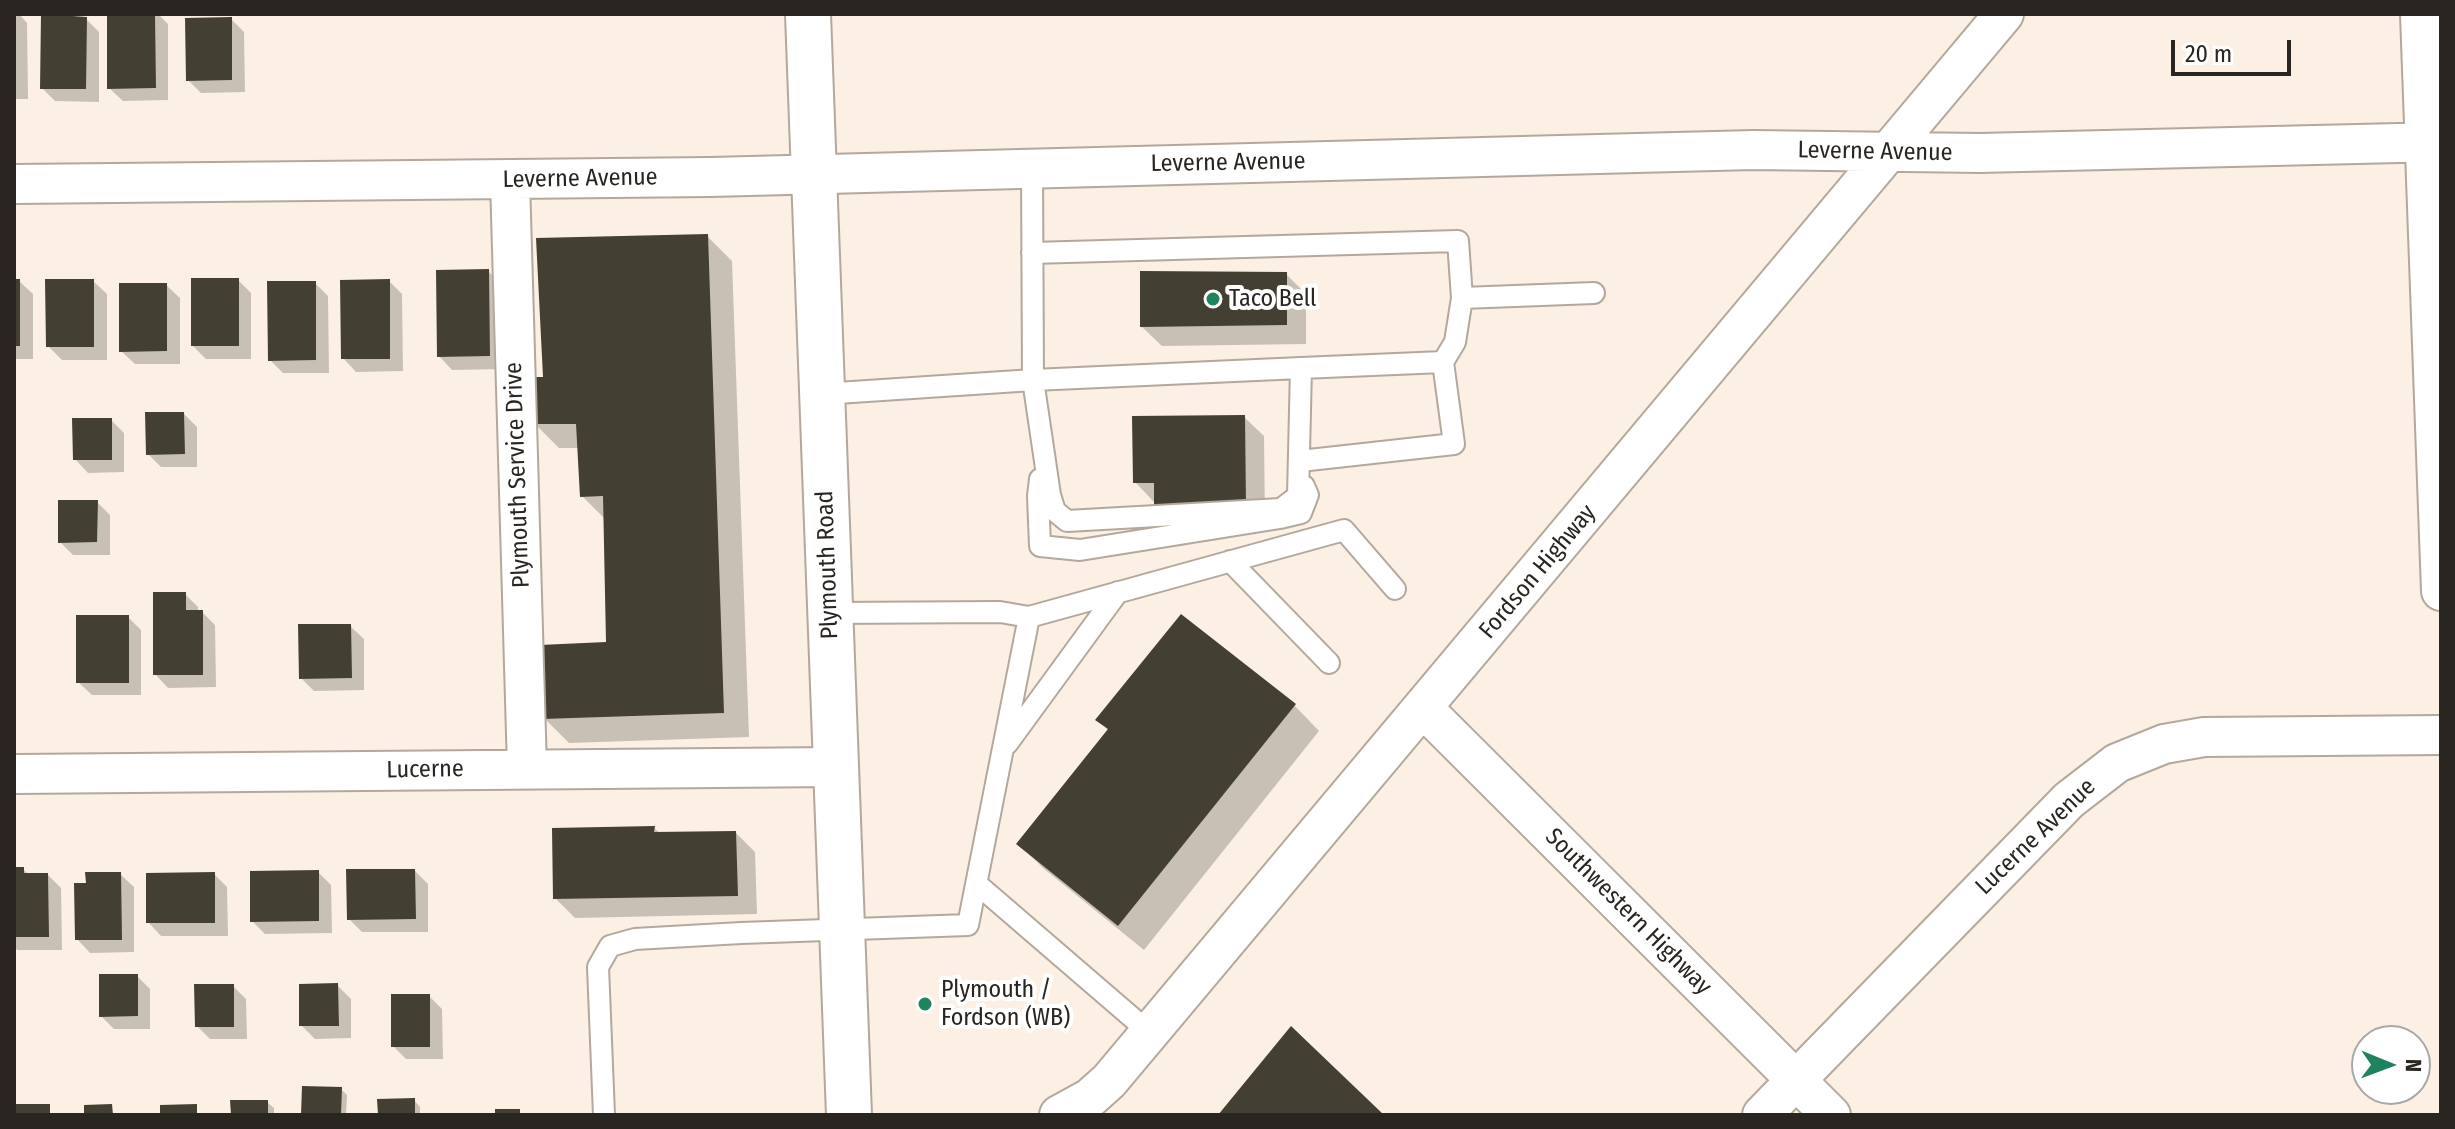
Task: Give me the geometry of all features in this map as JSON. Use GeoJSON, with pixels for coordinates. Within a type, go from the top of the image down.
{"type":"FeatureCollection","features":[{"type":"Feature","properties":{"kind":"main road","name":"Plymouth Road"},"geometry":{"type":"LineString","coordinates":[[808,14],[849,1115]]}},
{"type":"Feature","properties":{"kind":"street","name":"Fordson Highway"},"geometry":{"type":"LineString","coordinates":[[1059,1115],[1100,1089],[1150,1033],[2004,14]]}},
{"type":"Feature","properties":{"kind":"street"},"geometry":{"type":"LineString","coordinates":[[2420,14],[2433,142],[2441,591]]}},
{"type":"Feature","properties":{"kind":"street","name":"Leverne Avenue"},"geometry":{"type":"LineString","coordinates":[[14,184],[711,177],[1753,150],[1980,153],[2433,142]]}},
{"type":"Feature","properties":{"kind":"street","name":"Plymouth Service Drive"},"geometry":{"type":"LineString","coordinates":[[510,180],[527,769]]}},
{"type":"Feature","properties":{"kind":"street","name":"Southwestern Highway"},"geometry":{"type":"LineString","coordinates":[[1424,709],[1831,1115]]}},
{"type":"Feature","properties":{"kind":"street","name":"Lucerne Avenue"},"geometry":{"type":"LineString","coordinates":[[1762,1115],[2069,800],[2117,763],[2164,744],[2204,737],[2441,735]]}},
{"type":"Feature","properties":{"kind":"street","name":"Lucerne"},"geometry":{"type":"LineString","coordinates":[[14,774],[836,767]]}},
{"type":"Feature","properties":{"kind":"lane"},"geometry":{"type":"LineString","coordinates":[[1032,167],[1033,380],[1050,495],[1055,511],[1067,521],[1281,509],[1298,496],[1301,368]]}},
{"type":"Feature","properties":{"kind":"lane"},"geometry":{"type":"LineString","coordinates":[[1032,253],[1458,241],[1462,298],[1455,342],[1443,362],[1454,444],[1300,469]]}},
{"type":"Feature","properties":{"kind":"lane"},"geometry":{"type":"LineString","coordinates":[[1462,298],[1594,293]]}},
{"type":"Feature","properties":{"kind":"lane"},"geometry":{"type":"LineString","coordinates":[[822,394],[1033,380],[1443,362]]}},
{"type":"Feature","properties":{"kind":"lane"},"geometry":{"type":"LineString","coordinates":[[1043,448],[1038,496],[1040,546],[1080,550],[1301,513],[1308,495],[1300,469]]}},
{"type":"Feature","properties":{"kind":"lane"},"geometry":{"type":"LineString","coordinates":[[830,613],[1000,612],[1029,617],[1344,530],[1395,589]]}},
{"type":"Feature","properties":{"kind":"lane"},"geometry":{"type":"LineString","coordinates":[[1230,561],[1329,663]]}},
{"type":"Feature","properties":{"kind":"lane"},"geometry":{"type":"LineString","coordinates":[[1002,752],[1118,592]]}},
{"type":"Feature","properties":{"kind":"lane"},"geometry":{"type":"LineString","coordinates":[[604,1115],[598,967],[610,946],[635,939],[968,925],[1029,617]]}},
{"type":"Feature","properties":{"kind":"lane"},"geometry":{"type":"LineString","coordinates":[[977,884],[1150,1033]]}},
{"type":"Feature","properties":{"kind":"building"},"geometry":{"type":"Polygon","coordinates":[[[41,14],[87,17],[86,89],[40,89],[41,14]]]}},
{"type":"Feature","properties":{"kind":"building"},"geometry":{"type":"Polygon","coordinates":[[[107,14],[155,14],[156,88],[107,89],[107,14]]]}},
{"type":"Feature","properties":{"kind":"building"},"geometry":{"type":"Polygon","coordinates":[[[232,17],[232,80],[186,81],[185,18],[232,17]]]}},
{"type":"Feature","properties":{"kind":"building"},"geometry":{"type":"Polygon","coordinates":[[[708,234],[724,713],[542,719],[540,645],[606,642],[603,496],[580,497],[576,424],[532,424],[529,377],[543,377],[536,238],[708,234]]]}},
{"type":"Feature","properties":{"kind":"building"},"geometry":{"type":"Polygon","coordinates":[[[489,269],[490,356],[437,357],[436,270],[489,269]]]}},
{"type":"Feature","properties":{"kind":"building"},"geometry":{"type":"Polygon","coordinates":[[[1140,271],[1287,272],[1287,325],[1140,327],[1140,271]]]}},
{"type":"Feature","properties":{"kind":"building"},"geometry":{"type":"Polygon","coordinates":[[[191,278],[239,278],[239,346],[191,346],[191,278]]]}},
{"type":"Feature","properties":{"kind":"building"},"geometry":{"type":"Polygon","coordinates":[[[14,279],[20,279],[20,346],[14,346],[14,279]]]}},
{"type":"Feature","properties":{"kind":"building"},"geometry":{"type":"Polygon","coordinates":[[[45,279],[94,279],[94,347],[46,347],[45,279]]]}},
{"type":"Feature","properties":{"kind":"building"},"geometry":{"type":"Polygon","coordinates":[[[390,279],[390,359],[341,359],[340,280],[390,279]]]}},
{"type":"Feature","properties":{"kind":"building"},"geometry":{"type":"Polygon","coordinates":[[[267,281],[316,281],[316,360],[268,361],[267,281]]]}},
{"type":"Feature","properties":{"kind":"building"},"geometry":{"type":"Polygon","coordinates":[[[119,283],[167,283],[167,351],[119,352],[119,283]]]}},
{"type":"Feature","properties":{"kind":"building"},"geometry":{"type":"Polygon","coordinates":[[[145,412],[184,412],[185,454],[146,455],[145,412]]]}},
{"type":"Feature","properties":{"kind":"building"},"geometry":{"type":"Polygon","coordinates":[[[1245,415],[1246,506],[1154,507],[1154,483],[1133,483],[1132,416],[1245,415]]]}},
{"type":"Feature","properties":{"kind":"building"},"geometry":{"type":"Polygon","coordinates":[[[72,418],[112,418],[112,460],[73,460],[72,418]]]}},
{"type":"Feature","properties":{"kind":"building"},"geometry":{"type":"Polygon","coordinates":[[[58,500],[98,500],[97,542],[58,543],[58,500]]]}},
{"type":"Feature","properties":{"kind":"building"},"geometry":{"type":"Polygon","coordinates":[[[153,592],[186,592],[186,610],[203,610],[203,675],[153,675],[153,592]]]}},
{"type":"Feature","properties":{"kind":"building"},"geometry":{"type":"Polygon","coordinates":[[[1181,614],[1296,704],[1118,926],[1016,844],[1108,729],[1095,720],[1181,614]]]}},
{"type":"Feature","properties":{"kind":"building"},"geometry":{"type":"Polygon","coordinates":[[[76,615],[129,615],[129,683],[76,683],[76,615]]]}},
{"type":"Feature","properties":{"kind":"building"},"geometry":{"type":"Polygon","coordinates":[[[298,624],[351,624],[352,678],[299,679],[298,624]]]}},
{"type":"Feature","properties":{"kind":"building"},"geometry":{"type":"Polygon","coordinates":[[[655,826],[654,832],[736,831],[738,896],[553,899],[552,828],[655,826]]]}},
{"type":"Feature","properties":{"kind":"building"},"geometry":{"type":"Polygon","coordinates":[[[14,867],[24,867],[24,873],[48,873],[49,937],[14,937],[14,867]]]}},
{"type":"Feature","properties":{"kind":"building"},"geometry":{"type":"Polygon","coordinates":[[[346,869],[415,869],[416,919],[347,920],[346,869]]]}},
{"type":"Feature","properties":{"kind":"building"},"geometry":{"type":"Polygon","coordinates":[[[319,870],[319,921],[250,922],[250,871],[319,870]]]}},
{"type":"Feature","properties":{"kind":"building"},"geometry":{"type":"Polygon","coordinates":[[[85,872],[121,872],[122,940],[75,940],[74,883],[86,883],[85,872]]]}},
{"type":"Feature","properties":{"kind":"building"},"geometry":{"type":"Polygon","coordinates":[[[215,872],[215,923],[146,923],[146,873],[215,872]]]}},
{"type":"Feature","properties":{"kind":"building"},"geometry":{"type":"Polygon","coordinates":[[[99,974],[138,974],[138,1016],[99,1017],[99,974]]]}},
{"type":"Feature","properties":{"kind":"building"},"geometry":{"type":"Polygon","coordinates":[[[338,983],[339,1026],[299,1026],[299,984],[338,983]]]}},
{"type":"Feature","properties":{"kind":"building"},"geometry":{"type":"Polygon","coordinates":[[[194,984],[234,984],[234,1027],[195,1027],[194,984]]]}},
{"type":"Feature","properties":{"kind":"building"},"geometry":{"type":"Polygon","coordinates":[[[391,994],[430,994],[430,1047],[391,1047],[391,994]]]}},
{"type":"Feature","properties":{"kind":"building"},"geometry":{"type":"Polygon","coordinates":[[[1291,1026],[1384,1115],[1218,1115],[1291,1026]]]}},
{"type":"Feature","properties":{"kind":"building"},"geometry":{"type":"Polygon","coordinates":[[[302,1086],[342,1087],[341,1115],[301,1115],[302,1086]]]}},
{"type":"Feature","properties":{"kind":"building"},"geometry":{"type":"Polygon","coordinates":[[[415,1098],[415,1115],[378,1115],[377,1099],[415,1098]]]}},
{"type":"Feature","properties":{"kind":"building"},"geometry":{"type":"Polygon","coordinates":[[[230,1100],[268,1100],[268,1115],[231,1115],[230,1100]]]}},
{"type":"Feature","properties":{"kind":"building"},"geometry":{"type":"Polygon","coordinates":[[[14,1104],[50,1104],[50,1115],[14,1115],[14,1104]]]}},
{"type":"Feature","properties":{"kind":"building"},"geometry":{"type":"Polygon","coordinates":[[[112,1104],[113,1115],[84,1115],[84,1105],[112,1104]]]}},
{"type":"Feature","properties":{"kind":"building"},"geometry":{"type":"Polygon","coordinates":[[[197,1104],[197,1115],[160,1115],[160,1105],[197,1104]]]}},
{"type":"Feature","properties":{"kind":"building"},"geometry":{"type":"Polygon","coordinates":[[[495,1109],[520,1109],[520,1115],[495,1115],[495,1109]]]}},
{"type":"Feature","properties":{"kind":"place","name":"Taco Bell"},"geometry":{"type":"Point","coordinates":[1213,299]}},
{"type":"Feature","properties":{"kind":"place","name":"Plymouth / Fordson (WB)"},"geometry":{"type":"Point","coordinates":[925,1004]}}]}
